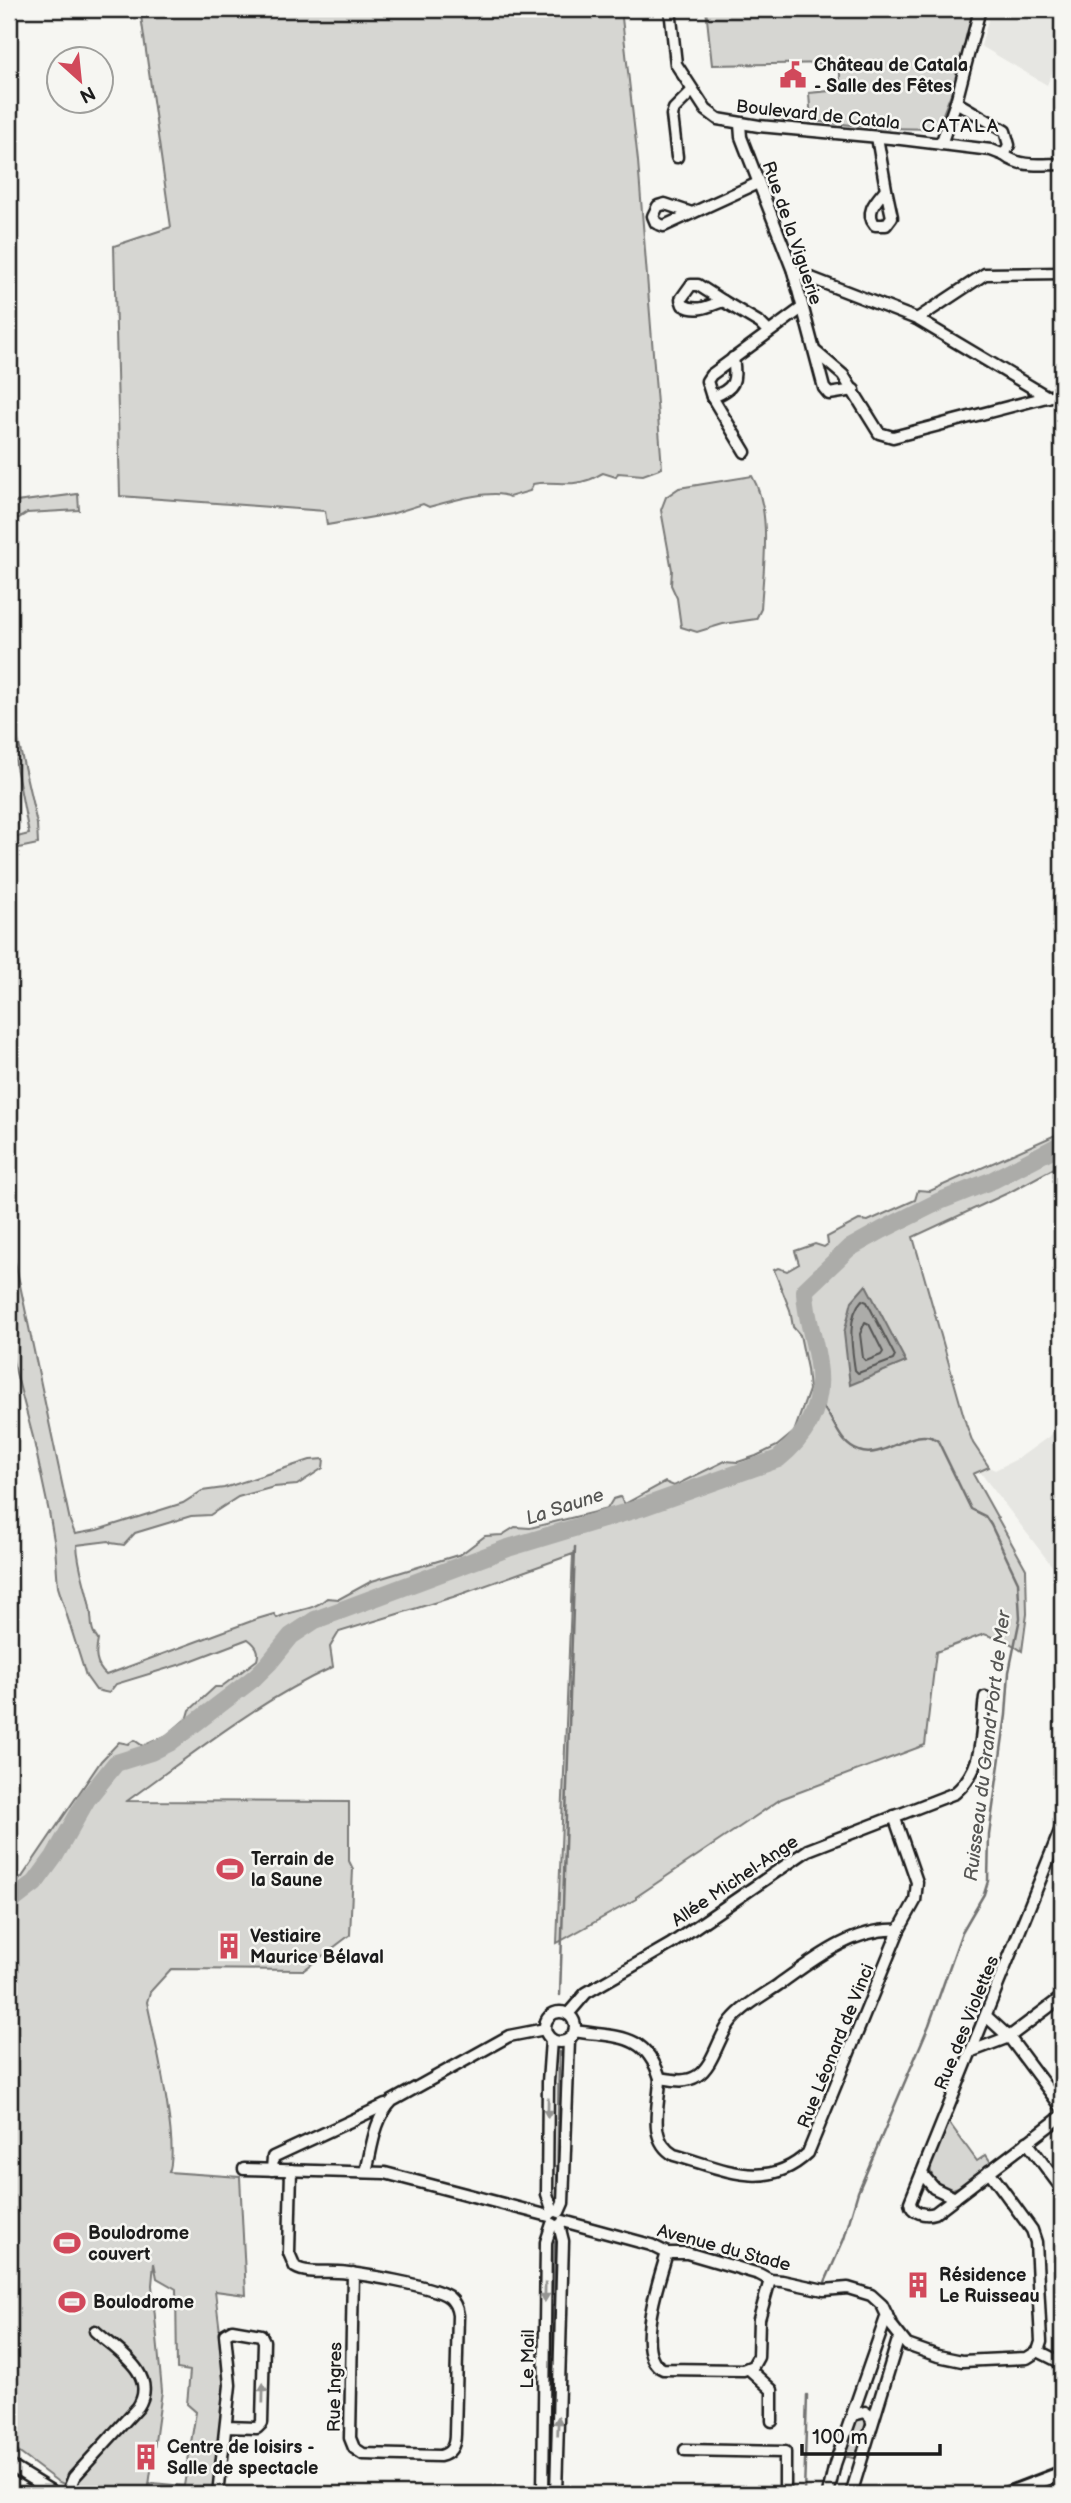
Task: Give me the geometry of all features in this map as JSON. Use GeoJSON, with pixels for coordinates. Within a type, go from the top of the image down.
{"type":"FeatureCollection","features":[{"type":"Feature","properties":{"kind":"main road"},"geometry":{"type":"LineString","coordinates":[[1007,2494],[1039,2488],[1062,2473]]}},
{"type":"Feature","properties":{"kind":"street","name":"Boulevard de Catala"},"geometry":{"type":"LineString","coordinates":[[670,9],[676,64],[692,91],[712,116],[724,121],[991,150],[1022,164],[1062,164]]}},
{"type":"Feature","properties":{"kind":"street"},"geometry":{"type":"LineString","coordinates":[[941,144],[956,102],[980,9]]}},
{"type":"Feature","properties":{"kind":"street"},"geometry":{"type":"LineString","coordinates":[[677,158],[672,115],[674,109],[692,91]]}},
{"type":"Feature","properties":{"kind":"street"},"geometry":{"type":"LineString","coordinates":[[956,102],[1004,131],[1009,145],[1004,155]]}},
{"type":"Feature","properties":{"kind":"street","name":"Rue de la Viguerie"},"geometry":{"type":"LineString","coordinates":[[740,124],[741,137],[793,271],[824,388],[829,394],[854,390]]}},
{"type":"Feature","properties":{"kind":"street"},"geometry":{"type":"LineString","coordinates":[[877,138],[886,189]]}},
{"type":"Feature","properties":{"kind":"street"},"geometry":{"type":"LineString","coordinates":[[692,213],[758,183]]}},
{"type":"Feature","properties":{"kind":"street"},"geometry":{"type":"LineString","coordinates":[[793,271],[917,319],[1048,397]]}},
{"type":"Feature","properties":{"kind":"street"},"geometry":{"type":"LineString","coordinates":[[917,319],[985,274],[1062,273]]}},
{"type":"Feature","properties":{"kind":"street"},"geometry":{"type":"LineString","coordinates":[[723,301],[760,323],[768,331]]}},
{"type":"Feature","properties":{"kind":"street"},"geometry":{"type":"LineString","coordinates":[[745,452],[712,397],[707,381],[711,375],[768,331],[802,308]]}},
{"type":"Feature","properties":{"kind":"street"},"geometry":{"type":"LineString","coordinates":[[816,352],[843,375],[879,433],[893,437],[1062,393]]}},
{"type":"Feature","properties":{"kind":"street"},"geometry":{"type":"LineString","coordinates":[[712,397],[726,392],[733,385],[733,358]]}},
{"type":"Feature","properties":{"kind":"street","name":"Allée Michel-Ange"},"geometry":{"type":"LineString","coordinates":[[568,2014],[586,1993],[664,1949],[808,1850],[955,1793],[973,1775],[979,1755],[985,1697]]}},
{"type":"Feature","properties":{"kind":"street","name":"Rue Léonard de Vinci"},"geometry":{"type":"LineString","coordinates":[[660,2078],[657,2133],[660,2143],[669,2152],[754,2176],[775,2174],[804,2157],[811,2149],[899,1930],[915,1902],[917,1882],[894,1816]]}},
{"type":"Feature","properties":{"kind":"street","name":"Rue des Violettes"},"geometry":{"type":"LineString","coordinates":[[955,2197],[935,2213],[925,2214],[913,2210],[910,2202],[1062,1826]]}},
{"type":"Feature","properties":{"kind":"street"},"geometry":{"type":"LineString","coordinates":[[572,2036],[575,2021],[568,2014],[560,2011],[552,2014],[546,2021],[545,2029],[551,2039],[560,2042],[572,2036],[616,2036],[636,2042],[647,2052],[660,2078],[685,2081],[698,2076],[708,2065],[725,2029],[740,2011],[824,1954],[871,1933],[899,1930]]}},
{"type":"Feature","properties":{"kind":"street"},"geometry":{"type":"LineString","coordinates":[[972,2051],[1009,2037],[1062,1997]]}},
{"type":"Feature","properties":{"kind":"street"},"geometry":{"type":"LineString","coordinates":[[986,2016],[1009,2037],[1062,2108]]}},
{"type":"Feature","properties":{"kind":"street"},"geometry":{"type":"LineString","coordinates":[[272,2170],[273,2157],[389,2104],[509,2036],[545,2029]]}},
{"type":"Feature","properties":{"kind":"street","name":"Le Mail"},"geometry":{"type":"LineString","coordinates":[[543,2494],[547,2242],[563,2203],[572,2036]]}},
{"type":"Feature","properties":{"kind":"street","name":"Le Mail"},"geometry":{"type":"LineString","coordinates":[[551,2039],[547,2194],[563,2241],[556,2494]]}},
{"type":"Feature","properties":{"kind":"street"},"geometry":{"type":"LineString","coordinates":[[366,2172],[378,2123],[389,2104]]}},
{"type":"Feature","properties":{"kind":"street"},"geometry":{"type":"LineString","coordinates":[[922,2174],[934,2188],[955,2197],[1062,2116]]}},
{"type":"Feature","properties":{"kind":"street"},"geometry":{"type":"LineString","coordinates":[[1027,2142],[1062,2189]]}},
{"type":"Feature","properties":{"kind":"street","name":"Avenue du Stade"},"geometry":{"type":"LineString","coordinates":[[244,2169],[366,2172],[397,2176],[651,2245],[667,2253],[687,2253],[759,2274],[770,2280],[824,2290],[848,2288],[877,2298],[887,2315]]}},
{"type":"Feature","properties":{"kind":"street"},"geometry":{"type":"LineString","coordinates":[[291,2170],[289,2253],[292,2264],[306,2271],[353,2273]]}},
{"type":"Feature","properties":{"kind":"street"},"geometry":{"type":"LineString","coordinates":[[887,2315],[901,2339],[914,2349],[962,2361],[1027,2358],[1038,2351],[1041,2342],[1035,2237],[989,2171]]}},
{"type":"Feature","properties":{"kind":"street"},"geometry":{"type":"LineString","coordinates":[[529,2211],[543,2201],[547,2194]]}},
{"type":"Feature","properties":{"kind":"street"},"geometry":{"type":"LineString","coordinates":[[563,2241],[583,2227]]}},
{"type":"Feature","properties":{"kind":"street"},"geometry":{"type":"LineString","coordinates":[[667,2253],[651,2313],[652,2360],[663,2369],[749,2369],[772,2390],[772,2421]]}},
{"type":"Feature","properties":{"kind":"street","name":"Rue Ingres"},"geometry":{"type":"LineString","coordinates":[[353,2273],[403,2282],[445,2294],[454,2301],[457,2310],[453,2446],[448,2453],[440,2456],[363,2454],[354,2448],[349,2438],[353,2273]]}},
{"type":"Feature","properties":{"kind":"street"},"geometry":{"type":"LineString","coordinates":[[749,2369],[758,2357],[759,2319],[770,2280]]}},
{"type":"Feature","properties":{"kind":"street"},"geometry":{"type":"LineString","coordinates":[[828,2494],[835,2464],[887,2315]]}},
{"type":"Feature","properties":{"kind":"street"},"geometry":{"type":"LineString","coordinates":[[218,2494],[230,2375],[225,2334],[232,2330],[257,2333],[264,2341],[262,2423],[257,2428],[226,2427]]}},
{"type":"Feature","properties":{"kind":"street"},"geometry":{"type":"LineString","coordinates":[[67,2494],[74,2477],[138,2407],[144,2396],[145,2385],[139,2371],[95,2331]]}},
{"type":"Feature","properties":{"kind":"street"},"geometry":{"type":"LineString","coordinates":[[850,2494],[897,2343],[901,2339]]}},
{"type":"Feature","properties":{"kind":"street"},"geometry":{"type":"LineString","coordinates":[[1038,2351],[1061,2362]]}},
{"type":"Feature","properties":{"kind":"street"},"geometry":{"type":"LineString","coordinates":[[867,2372],[869,2381],[874,2385],[885,2380]]}},
{"type":"Feature","properties":{"kind":"street"},"geometry":{"type":"LineString","coordinates":[[853,2415],[865,2412],[872,2423]]}},
{"type":"Feature","properties":{"kind":"street"},"geometry":{"type":"LineString","coordinates":[[685,2451],[785,2452],[785,2494]]}},
{"type":"Feature","properties":{"kind":"street"},"geometry":{"type":"LineString","coordinates":[[10,2469],[56,2494]]}},
{"type":"Feature","properties":{"kind":"shaded area"},"geometry":{"type":"Polygon","coordinates":[[[140,9],[621,9],[638,161],[662,468],[643,475],[618,473],[616,477],[603,473],[581,482],[533,484],[530,491],[509,497],[493,494],[429,507],[423,504],[391,514],[327,525],[325,511],[120,496],[114,246],[171,227],[140,9]]]}},
{"type":"Feature","properties":{"kind":"shaded area"},"geometry":{"type":"Polygon","coordinates":[[[706,9],[976,9],[956,81],[937,129],[883,128],[811,121],[809,93],[840,90],[840,63],[712,65],[706,9]]]}},
{"type":"Feature","properties":{"kind":"shaded area"},"geometry":{"type":"Polygon","coordinates":[[[991,9],[1062,9],[1062,63],[1055,65],[1047,85],[981,46],[991,9]]]}},
{"type":"Feature","properties":{"kind":"shaded area"},"geometry":{"type":"Polygon","coordinates":[[[752,476],[763,506],[765,523],[761,609],[756,619],[723,624],[697,632],[681,627],[677,598],[671,585],[672,570],[661,510],[666,497],[679,488],[752,476]]]}},
{"type":"Feature","properties":{"kind":"shaded area"},"geometry":{"type":"Polygon","coordinates":[[[78,494],[79,510],[27,513],[9,521],[9,503],[78,494]]]}},
{"type":"Feature","properties":{"kind":"shaded area"},"geometry":{"type":"Polygon","coordinates":[[[9,656],[16,731],[37,824],[38,844],[9,850],[9,839],[29,834],[9,730],[9,656]]]}},
{"type":"Feature","properties":{"kind":"shaded area"},"geometry":{"type":"Polygon","coordinates":[[[1062,1132],[1062,1164],[1010,1192],[913,1237],[966,1424],[973,1443],[989,1467],[973,1474],[1026,1569],[1027,1614],[1022,1651],[1008,1642],[984,1634],[936,1652],[925,1745],[781,1799],[636,1899],[557,1943],[573,1554],[453,1597],[339,1632],[330,1647],[333,1667],[253,1712],[127,1801],[349,1802],[349,1861],[353,1869],[350,1935],[304,1970],[171,1969],[150,1992],[147,2002],[169,2116],[172,2159],[169,2172],[240,2177],[246,2295],[215,2291],[226,2382],[213,2494],[86,2494],[57,2481],[9,2445],[9,1888],[22,1877],[101,1761],[119,1742],[128,1744],[134,1740],[143,1746],[167,1735],[188,1717],[190,1710],[215,1687],[221,1687],[257,1660],[258,1651],[248,1639],[185,1663],[116,1684],[109,1693],[96,1690],[86,1676],[58,1587],[49,1512],[9,1346],[9,1233],[75,1534],[97,1530],[183,1503],[202,1491],[224,1488],[310,1460],[324,1459],[323,1468],[297,1485],[274,1487],[238,1497],[210,1515],[191,1516],[135,1533],[124,1545],[109,1541],[77,1545],[92,1628],[98,1640],[97,1659],[106,1675],[257,1619],[274,1614],[277,1618],[316,1606],[327,1598],[339,1599],[372,1581],[461,1554],[485,1536],[502,1535],[515,1527],[530,1528],[607,1509],[613,1499],[620,1497],[625,1504],[665,1482],[674,1486],[725,1461],[738,1462],[777,1446],[794,1432],[809,1390],[800,1335],[793,1327],[790,1310],[774,1270],[778,1268],[787,1271],[799,1264],[795,1251],[815,1244],[824,1247],[828,1244],[827,1237],[859,1220],[868,1221],[915,1200],[918,1190],[930,1191],[1062,1132]],[[154,2263],[152,2285],[162,2391],[149,2485],[153,2483],[184,2486],[196,2412],[187,2404],[190,2371],[177,2369],[176,2289],[157,2278],[154,2263]]]}},
{"type":"Feature","properties":{"kind":"shaded area"},"geometry":{"type":"Polygon","coordinates":[[[1062,1427],[1062,1579],[980,1472],[989,1467],[995,1470],[1019,1458],[1062,1427]]]}},
{"type":"Feature","properties":{"kind":"shaded area"},"geometry":{"type":"Polygon","coordinates":[[[948,2121],[977,2161],[986,2155],[992,2164],[965,2185],[949,2190],[938,2184],[930,2168],[934,2150],[948,2121]]]}},
{"type":"Feature","properties":{"kind":"shaded area"},"geometry":{"type":"Polygon","coordinates":[[[861,2413],[869,2420],[856,2459],[842,2455],[855,2416],[861,2413]]]}},
{"type":"Feature","properties":{"kind":"water"},"geometry":{"type":"Polygon","coordinates":[[[866,1285],[906,1362],[850,1385],[844,1333],[852,1301],[866,1285]]]}},
{"type":"Feature","properties":{"kind":"waterway","name":"La Saune"},"geometry":{"type":"LineString","coordinates":[[9,1903],[35,1883],[54,1857],[87,1799],[116,1763],[169,1743],[254,1678],[291,1636],[315,1620],[508,1548],[640,1508],[778,1459],[798,1440],[812,1418],[816,1405],[818,1364],[805,1290],[848,1249],[940,1201],[993,1180],[1062,1144]]}},
{"type":"Feature","properties":{"kind":"waterway","name":"Ruisseau du Grand Port de Mer"},"geometry":{"type":"LineString","coordinates":[[817,1401],[845,1442],[859,1451],[879,1451],[919,1436],[938,1441],[971,1509],[985,1516],[991,1525],[1018,1582],[1020,1618],[1009,1672],[1006,1715],[989,1835],[988,1881],[984,1894],[962,1932],[929,2025],[858,2192],[844,2239],[825,2282]]}},
{"type":"Feature","properties":{"kind":"waterway","name":"La Saune"},"geometry":{"type":"LineString","coordinates":[[575,1528],[575,1535]]}},
{"type":"Feature","properties":{"kind":"waterway"},"geometry":{"type":"LineString","coordinates":[[560,1995],[575,1547]]}},
{"type":"Feature","properties":{"kind":"waterway"},"geometry":{"type":"LineString","coordinates":[[557,2194],[559,2052]]}},
{"type":"Feature","properties":{"kind":"waterway"},"geometry":{"type":"LineString","coordinates":[[549,2492],[555,2242]]}},
{"type":"Feature","properties":{"kind":"waterway","name":"Ruisseau du Grand Port de Mer"},"geometry":{"type":"LineString","coordinates":[[804,2494],[807,2395]]}},
{"type":"Feature","properties":{"kind":"place","name":"Château de Catala - Salle des Fêtes"},"geometry":{"type":"Point","coordinates":[793,75]}},
{"type":"Feature","properties":{"kind":"place","name":"Terrain de la Saune"},"geometry":{"type":"Point","coordinates":[230,1869]}},
{"type":"Feature","properties":{"kind":"place","name":"Vestiaire Maurice Bélaval"},"geometry":{"type":"Point","coordinates":[229,1946]}},
{"type":"Feature","properties":{"kind":"place","name":"Boulodrome couvert"},"geometry":{"type":"Point","coordinates":[67,2243]}},
{"type":"Feature","properties":{"kind":"place","name":"Résidence Le Ruisseau"},"geometry":{"type":"Point","coordinates":[918,2285]}},
{"type":"Feature","properties":{"kind":"place","name":"Boulodrome"},"geometry":{"type":"Point","coordinates":[72,2302]}},
{"type":"Feature","properties":{"kind":"place","name":"Centre de loisirs - Salle de spectacle"},"geometry":{"type":"Point","coordinates":[146,2457]}},
{"type":"Feature","properties":{"kind":"district","name":"CATALA"},"geometry":{"type":"Point","coordinates":[961,126]}}]}
